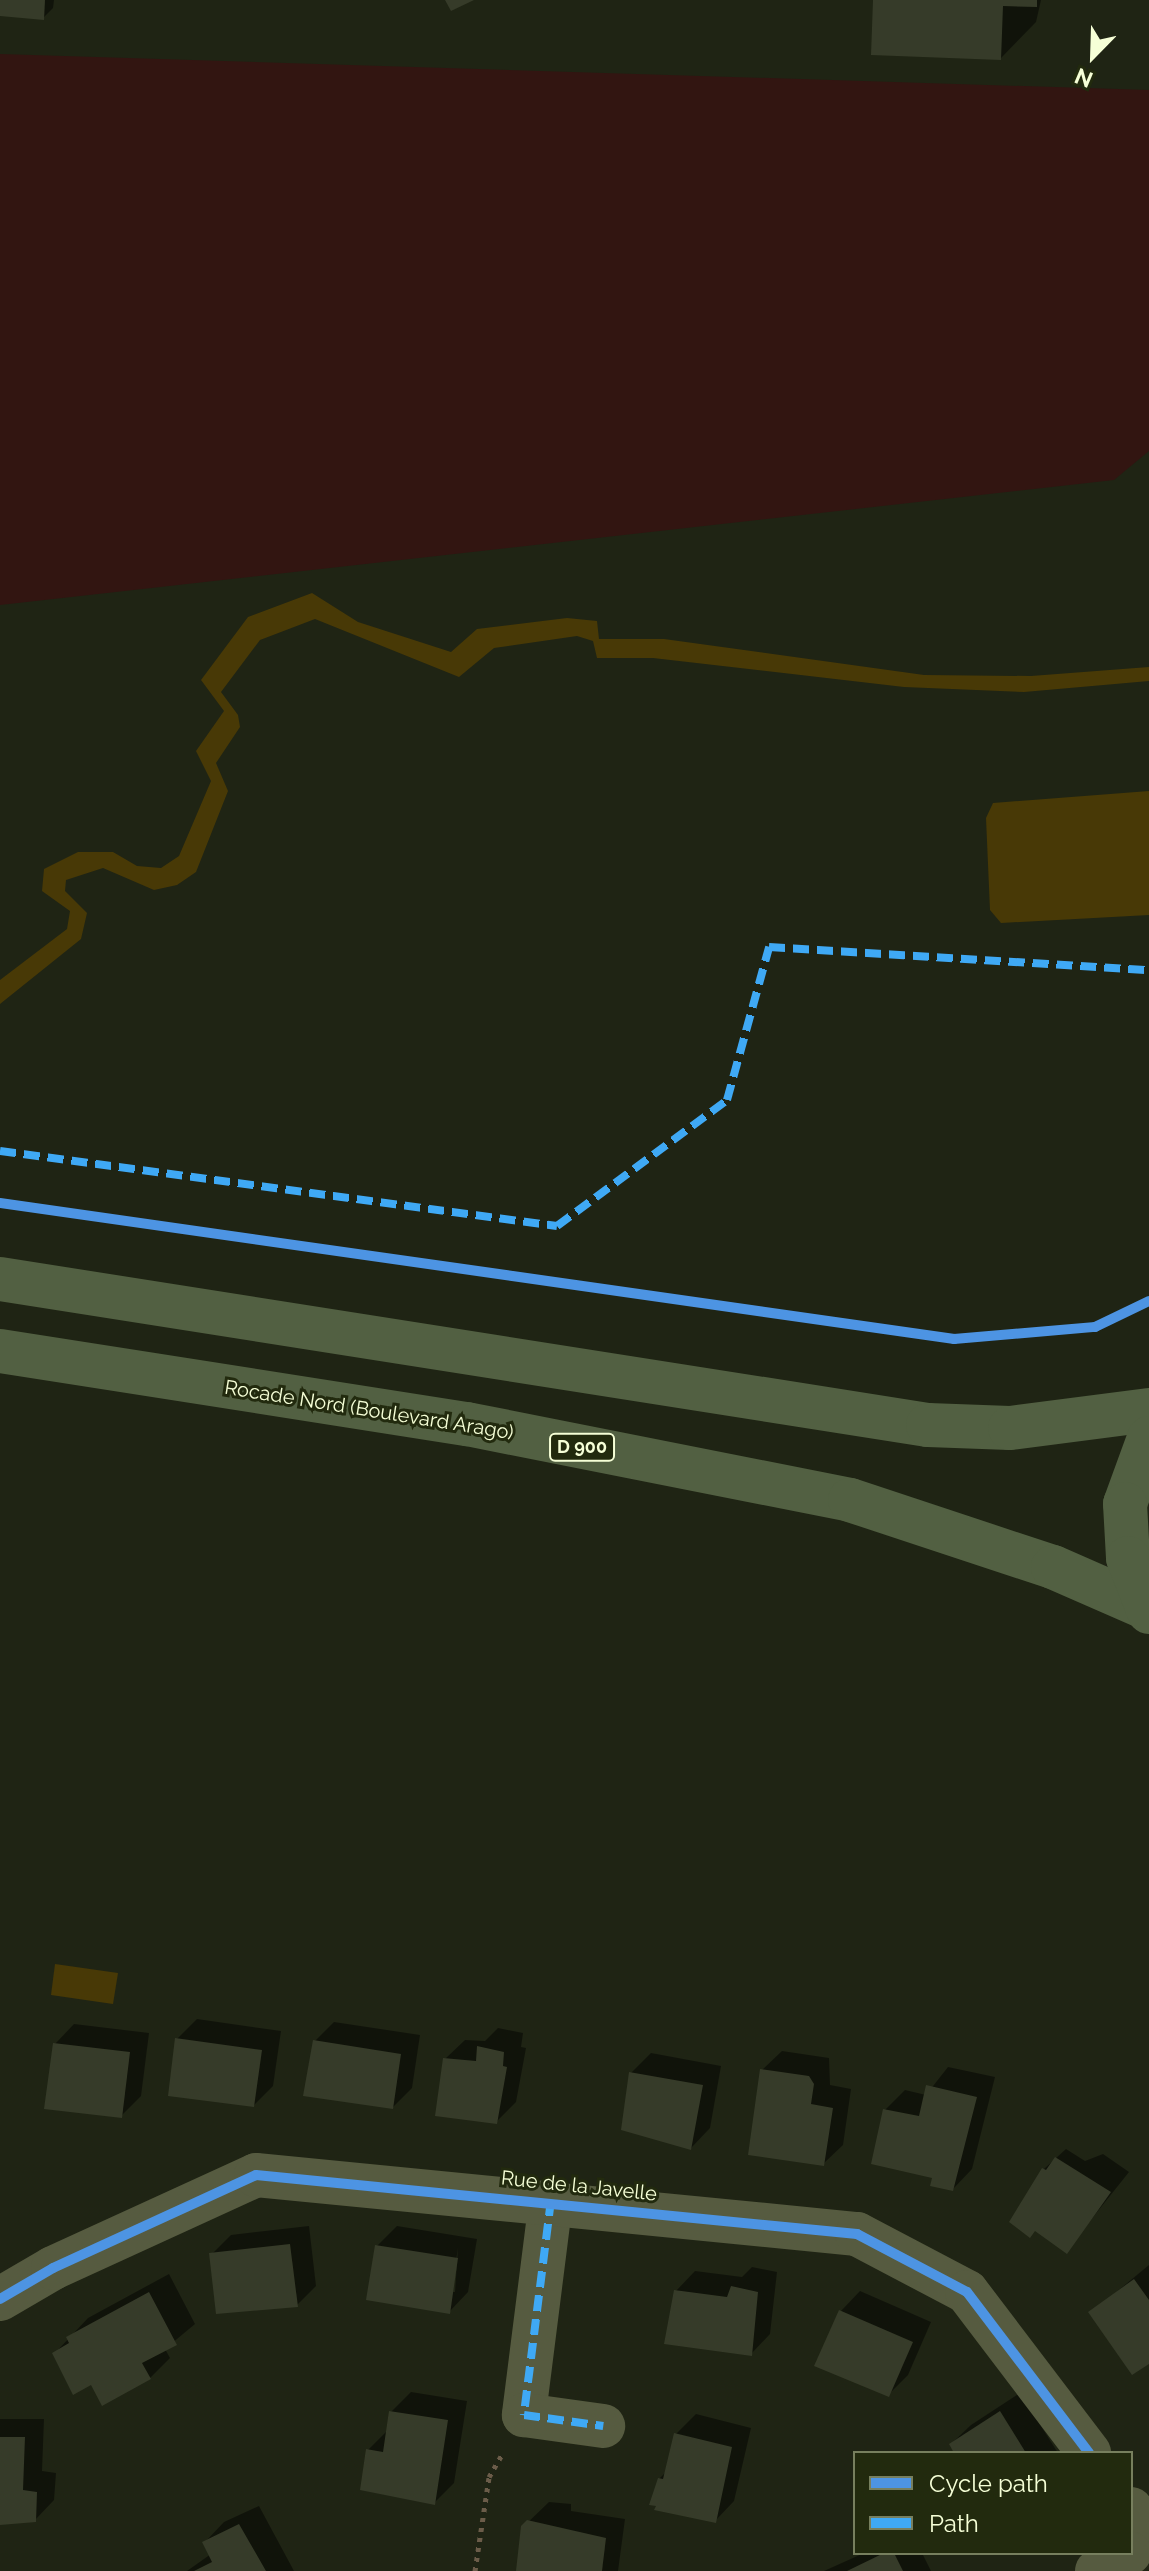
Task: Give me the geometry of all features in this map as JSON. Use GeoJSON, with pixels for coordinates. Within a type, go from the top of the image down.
{"type":"FeatureCollection","features":[{"type":"Feature","properties":{"kind":"main road"},"geometry":{"type":"LineString","coordinates":[[0,1279],[928,1425],[1010,1428],[1149,1410]]}},
{"type":"Feature","properties":{"kind":"main road","name":"Rocade Nord (Boulevard Arago)"},"geometry":{"type":"LineString","coordinates":[[0,1351],[467,1424],[850,1500],[1053,1567],[1148,1610]]}},
{"type":"Feature","properties":{"kind":"main road"},"geometry":{"type":"LineString","coordinates":[[1148,1610],[1128,1558],[1125,1504],[1149,1438]]}},
{"type":"Feature","properties":{"kind":"street","name":"Rue de la Javelle"},"geometry":{"type":"LineString","coordinates":[[0,2299],[53,2268],[256,2175],[551,2200],[857,2234],[967,2292],[1087,2451]]}},
{"type":"Feature","properties":{"kind":"street"},"geometry":{"type":"LineString","coordinates":[[551,2200],[524,2415],[603,2426]]}},
{"type":"Feature","properties":{"kind":"street"},"geometry":{"type":"LineString","coordinates":[[1133,2512],[1149,2533]]}},
{"type":"Feature","properties":{"kind":"street"},"geometry":{"type":"LineString","coordinates":[[1097,2571],[1125,2555]]}},
{"type":"Feature","properties":{"kind":"path"},"geometry":{"type":"LineString","coordinates":[[475,2571],[489,2477],[524,2415]]}},
{"type":"Feature","properties":{"kind":"shaded area"},"geometry":{"type":"Polygon","coordinates":[[[0,54],[1149,90],[1149,451],[1114,480],[0,605],[0,54]]]}},
{"type":"Feature","properties":{"kind":"shaded area"},"geometry":{"type":"Polygon","coordinates":[[[312,593],[358,622],[451,652],[477,629],[567,618],[597,621],[599,639],[664,639],[924,675],[1031,676],[1149,667],[1149,681],[1024,692],[904,687],[653,658],[597,658],[593,641],[577,636],[494,648],[459,677],[315,619],[260,640],[221,692],[238,715],[240,727],[216,763],[228,791],[196,872],[177,885],[154,890],[103,868],[66,880],[65,891],[87,913],[81,939],[0,1004],[0,980],[67,929],[70,911],[42,891],[44,869],[78,852],[113,852],[137,866],[161,868],[179,856],[211,781],[196,751],[224,711],[201,680],[248,617],[312,593]]]}},
{"type":"Feature","properties":{"kind":"shaded area"},"geometry":{"type":"Polygon","coordinates":[[[1149,791],[1149,915],[1001,923],[990,910],[986,818],[993,803],[1149,791]]]}},
{"type":"Feature","properties":{"kind":"shaded area"},"geometry":{"type":"Polygon","coordinates":[[[55,1964],[118,1973],[113,2004],[51,1995],[55,1964]]]}},
{"type":"Feature","properties":{"kind":"building"},"geometry":{"type":"Polygon","coordinates":[[[0,0],[45,0],[44,20],[0,16],[0,0]]]}},
{"type":"Feature","properties":{"kind":"building"},"geometry":{"type":"Polygon","coordinates":[[[445,0],[474,0],[451,11],[445,0]]]}},
{"type":"Feature","properties":{"kind":"building"},"geometry":{"type":"Polygon","coordinates":[[[873,0],[1037,0],[1037,7],[1003,6],[1001,60],[871,55],[873,0]]]}},
{"type":"Feature","properties":{"kind":"building"},"geometry":{"type":"Polygon","coordinates":[[[175,2038],[262,2050],[254,2107],[168,2096],[175,2038]]]}},
{"type":"Feature","properties":{"kind":"building"},"geometry":{"type":"Polygon","coordinates":[[[313,2040],[401,2054],[393,2109],[303,2096],[313,2040]]]}},
{"type":"Feature","properties":{"kind":"building"},"geometry":{"type":"Polygon","coordinates":[[[53,2043],[130,2052],[122,2118],[44,2109],[53,2043]]]}},
{"type":"Feature","properties":{"kind":"building"},"geometry":{"type":"Polygon","coordinates":[[[477,2046],[504,2052],[503,2066],[507,2067],[497,2124],[435,2116],[443,2058],[476,2061],[477,2046]]]}},
{"type":"Feature","properties":{"kind":"building"},"geometry":{"type":"Polygon","coordinates":[[[760,2069],[809,2076],[814,2084],[811,2104],[833,2108],[824,2166],[748,2155],[760,2069]]]}},
{"type":"Feature","properties":{"kind":"building"},"geometry":{"type":"Polygon","coordinates":[[[629,2072],[703,2085],[691,2150],[621,2130],[629,2072]]]}},
{"type":"Feature","properties":{"kind":"building"},"geometry":{"type":"Polygon","coordinates":[[[926,2085],[977,2097],[953,2191],[930,2186],[932,2178],[871,2164],[883,2109],[919,2116],[926,2085]]]}},
{"type":"Feature","properties":{"kind":"building"},"geometry":{"type":"Polygon","coordinates":[[[1055,2157],[1111,2192],[1067,2254],[1035,2231],[1030,2238],[1009,2222],[1042,2168],[1046,2170],[1055,2157]]]}},
{"type":"Feature","properties":{"kind":"building"},"geometry":{"type":"Polygon","coordinates":[[[290,2244],[298,2307],[216,2314],[209,2253],[290,2244]]]}},
{"type":"Feature","properties":{"kind":"building"},"geometry":{"type":"Polygon","coordinates":[[[375,2245],[458,2258],[450,2314],[366,2300],[375,2245]]]}},
{"type":"Feature","properties":{"kind":"building"},"geometry":{"type":"Polygon","coordinates":[[[1134,2279],[1149,2300],[1149,2364],[1132,2375],[1088,2312],[1134,2279]]]}},
{"type":"Feature","properties":{"kind":"building"},"geometry":{"type":"Polygon","coordinates":[[[731,2286],[758,2292],[752,2356],[664,2344],[674,2290],[727,2297],[731,2286]]]}},
{"type":"Feature","properties":{"kind":"building"},"geometry":{"type":"Polygon","coordinates":[[[149,2292],[177,2345],[142,2363],[151,2379],[102,2406],[91,2385],[73,2395],[52,2353],[69,2343],[66,2337],[149,2292]]]}},
{"type":"Feature","properties":{"kind":"building"},"geometry":{"type":"Polygon","coordinates":[[[839,2310],[913,2342],[889,2397],[814,2366],[839,2310]]]}},
{"type":"Feature","properties":{"kind":"building"},"geometry":{"type":"Polygon","coordinates":[[[389,2411],[448,2420],[435,2505],[360,2490],[366,2449],[383,2452],[389,2411]]]}},
{"type":"Feature","properties":{"kind":"building"},"geometry":{"type":"Polygon","coordinates":[[[1000,2411],[1025,2451],[953,2451],[949,2444],[1000,2411]]]}},
{"type":"Feature","properties":{"kind":"building"},"geometry":{"type":"Polygon","coordinates":[[[674,2433],[732,2447],[716,2523],[654,2510],[656,2506],[649,2505],[658,2478],[663,2479],[674,2433]]]}},
{"type":"Feature","properties":{"kind":"building"},"geometry":{"type":"Polygon","coordinates":[[[0,2437],[25,2437],[23,2490],[37,2492],[36,2522],[0,2525],[0,2437]]]}},
{"type":"Feature","properties":{"kind":"building"},"geometry":{"type":"Polygon","coordinates":[[[527,2520],[606,2538],[602,2571],[516,2571],[521,2526],[527,2520]]]}},
{"type":"Feature","properties":{"kind":"building"},"geometry":{"type":"Polygon","coordinates":[[[239,2524],[266,2571],[194,2571],[212,2562],[202,2542],[239,2524]]]}},
{"type":"Feature","properties":{"kind":"building"},"geometry":{"type":"Polygon","coordinates":[[[880,2555],[895,2555],[903,2571],[847,2571],[880,2555]]]}},
{"type":"Feature","properties":{"kind":"marked path"},"geometry":{"type":"LineString","coordinates":[[0,1151],[557,1226],[727,1100],[769,947],[1149,970]]}},
{"type":"Feature","properties":{"kind":"marked path"},"geometry":{"type":"LineString","coordinates":[[551,2200],[524,2415],[603,2426]]}},
{"type":"Feature","properties":{"kind":"cycle path"},"geometry":{"type":"LineString","coordinates":[[0,1203],[954,1339],[1095,1327],[1149,1301]]}},
{"type":"Feature","properties":{"kind":"cycle path"},"geometry":{"type":"LineString","coordinates":[[0,2299],[53,2268],[256,2175],[857,2234],[967,2292],[1087,2451]]}}]}
